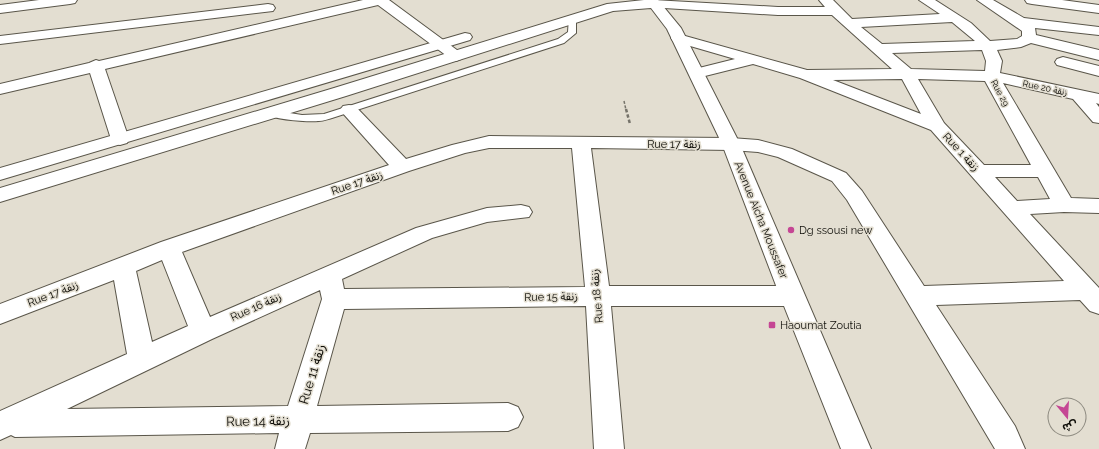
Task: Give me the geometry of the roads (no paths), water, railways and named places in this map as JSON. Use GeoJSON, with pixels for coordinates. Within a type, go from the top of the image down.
{"type":"FeatureCollection","features":[{"type":"Feature","properties":{"kind":"street"},"geometry":{"type":"LineString","coordinates":[[0,9],[70,0]]}},
{"type":"Feature","properties":{"kind":"street"},"geometry":{"type":"LineString","coordinates":[[0,174],[588,0]]}},
{"type":"Feature","properties":{"kind":"street","name":"Rue 29"},"geometry":{"type":"LineString","coordinates":[[926,0],[980,37],[987,46],[999,93],[1064,205]]}},
{"type":"Feature","properties":{"kind":"street"},"geometry":{"type":"LineString","coordinates":[[984,0],[1020,22],[1029,30],[1029,38]]}},
{"type":"Feature","properties":{"kind":"street"},"geometry":{"type":"LineString","coordinates":[[1032,0],[1099,9]]}},
{"type":"Feature","properties":{"kind":"street"},"geometry":{"type":"LineString","coordinates":[[0,89],[96,65],[384,1],[456,56]]}},
{"type":"Feature","properties":{"kind":"street"},"geometry":{"type":"LineString","coordinates":[[0,195],[612,7],[652,2],[777,6],[833,3]]}},
{"type":"Feature","properties":{"kind":"street","name":"Avenue Aicha Moussafer"},"geometry":{"type":"LineString","coordinates":[[652,2],[674,28],[730,144],[856,449]]}},
{"type":"Feature","properties":{"kind":"street","name":"Rue 1 زنقة"},"geometry":{"type":"LineString","coordinates":[[833,3],[850,23],[907,74],[937,126],[1093,297]]}},
{"type":"Feature","properties":{"kind":"street"},"geometry":{"type":"LineString","coordinates":[[0,40],[268,8]]}},
{"type":"Feature","properties":{"kind":"street"},"geometry":{"type":"LineString","coordinates":[[850,23],[953,18]]}},
{"type":"Feature","properties":{"kind":"street"},"geometry":{"type":"LineString","coordinates":[[1020,22],[1099,31]]}},
{"type":"Feature","properties":{"kind":"street"},"geometry":{"type":"LineString","coordinates":[[678,38],[806,75],[937,126]]}},
{"type":"Feature","properties":{"kind":"street"},"geometry":{"type":"LineString","coordinates":[[878,49],[987,46],[1021,43],[1029,38],[1099,55]]}},
{"type":"Feature","properties":{"kind":"street"},"geometry":{"type":"LineString","coordinates":[[1044,57],[1099,71]]}},
{"type":"Feature","properties":{"kind":"street"},"geometry":{"type":"LineString","coordinates":[[697,73],[753,60]]}},
{"type":"Feature","properties":{"kind":"street"},"geometry":{"type":"LineString","coordinates":[[96,65],[120,139]]}},
{"type":"Feature","properties":{"kind":"street"},"geometry":{"type":"LineString","coordinates":[[806,75],[907,74],[992,69],[1099,86]]}},
{"type":"Feature","properties":{"kind":"street","name":"Rue 20 زنقة"},"geometry":{"type":"LineString","coordinates":[[992,69],[1080,96],[1099,99]]}},
{"type":"Feature","properties":{"kind":"street"},"geometry":{"type":"LineString","coordinates":[[1080,96],[1099,118]]}},
{"type":"Feature","properties":{"kind":"street"},"geometry":{"type":"LineString","coordinates":[[349,110],[402,167]]}},
{"type":"Feature","properties":{"kind":"street","name":"Rue 17 زنقة"},"geometry":{"type":"LineString","coordinates":[[0,314],[169,248],[402,167],[459,149],[489,142],[730,144],[758,146],[785,153],[816,166],[839,178],[855,196],[1004,436],[1010,449]]}},
{"type":"Feature","properties":{"kind":"street","name":"Rue 18 زنقة"},"geometry":{"type":"LineString","coordinates":[[582,143],[598,296],[609,449]]}},
{"type":"Feature","properties":{"kind":"street"},"geometry":{"type":"LineString","coordinates":[[979,171],[1046,172]]}},
{"type":"Feature","properties":{"kind":"street"},"geometry":{"type":"LineString","coordinates":[[1013,208],[1064,205],[1099,206]]}},
{"type":"Feature","properties":{"kind":"street","name":"Rue 16 زنقة"},"geometry":{"type":"LineString","coordinates":[[4,425],[203,331],[332,287],[424,233],[454,223],[487,215],[520,212]]}},
{"type":"Feature","properties":{"kind":"street"},"geometry":{"type":"LineString","coordinates":[[169,248],[203,331]]}},
{"type":"Feature","properties":{"kind":"street"},"geometry":{"type":"LineString","coordinates":[[123,267],[142,359]]}},
{"type":"Feature","properties":{"kind":"street","name":"Rue 15 زنقة"},"geometry":{"type":"LineString","coordinates":[[332,287],[598,296],[792,296]]}},
{"type":"Feature","properties":{"kind":"street","name":"Rue 11 زنقة"},"geometry":{"type":"LineString","coordinates":[[290,449],[332,287]]}},
{"type":"Feature","properties":{"kind":"street"},"geometry":{"type":"LineString","coordinates":[[918,296],[1093,297]]}},
{"type":"Feature","properties":{"kind":"street","name":"Rue 14 زنقة"},"geometry":{"type":"LineString","coordinates":[[4,425],[508,417]]}},
{"type":"Feature","properties":{"kind":"lane"},"geometry":{"type":"LineString","coordinates":[[271,113],[302,118],[312,118],[324,117],[349,110],[561,41],[572,33],[572,19]]}},
{"type":"Feature","properties":{"kind":"place","name":"Dg ssousi new"},"geometry":{"type":"Point","coordinates":[791,230]}},
{"type":"Feature","properties":{"kind":"place","name":"Haoumat Zoutia"},"geometry":{"type":"Point","coordinates":[772,325]}}]}
